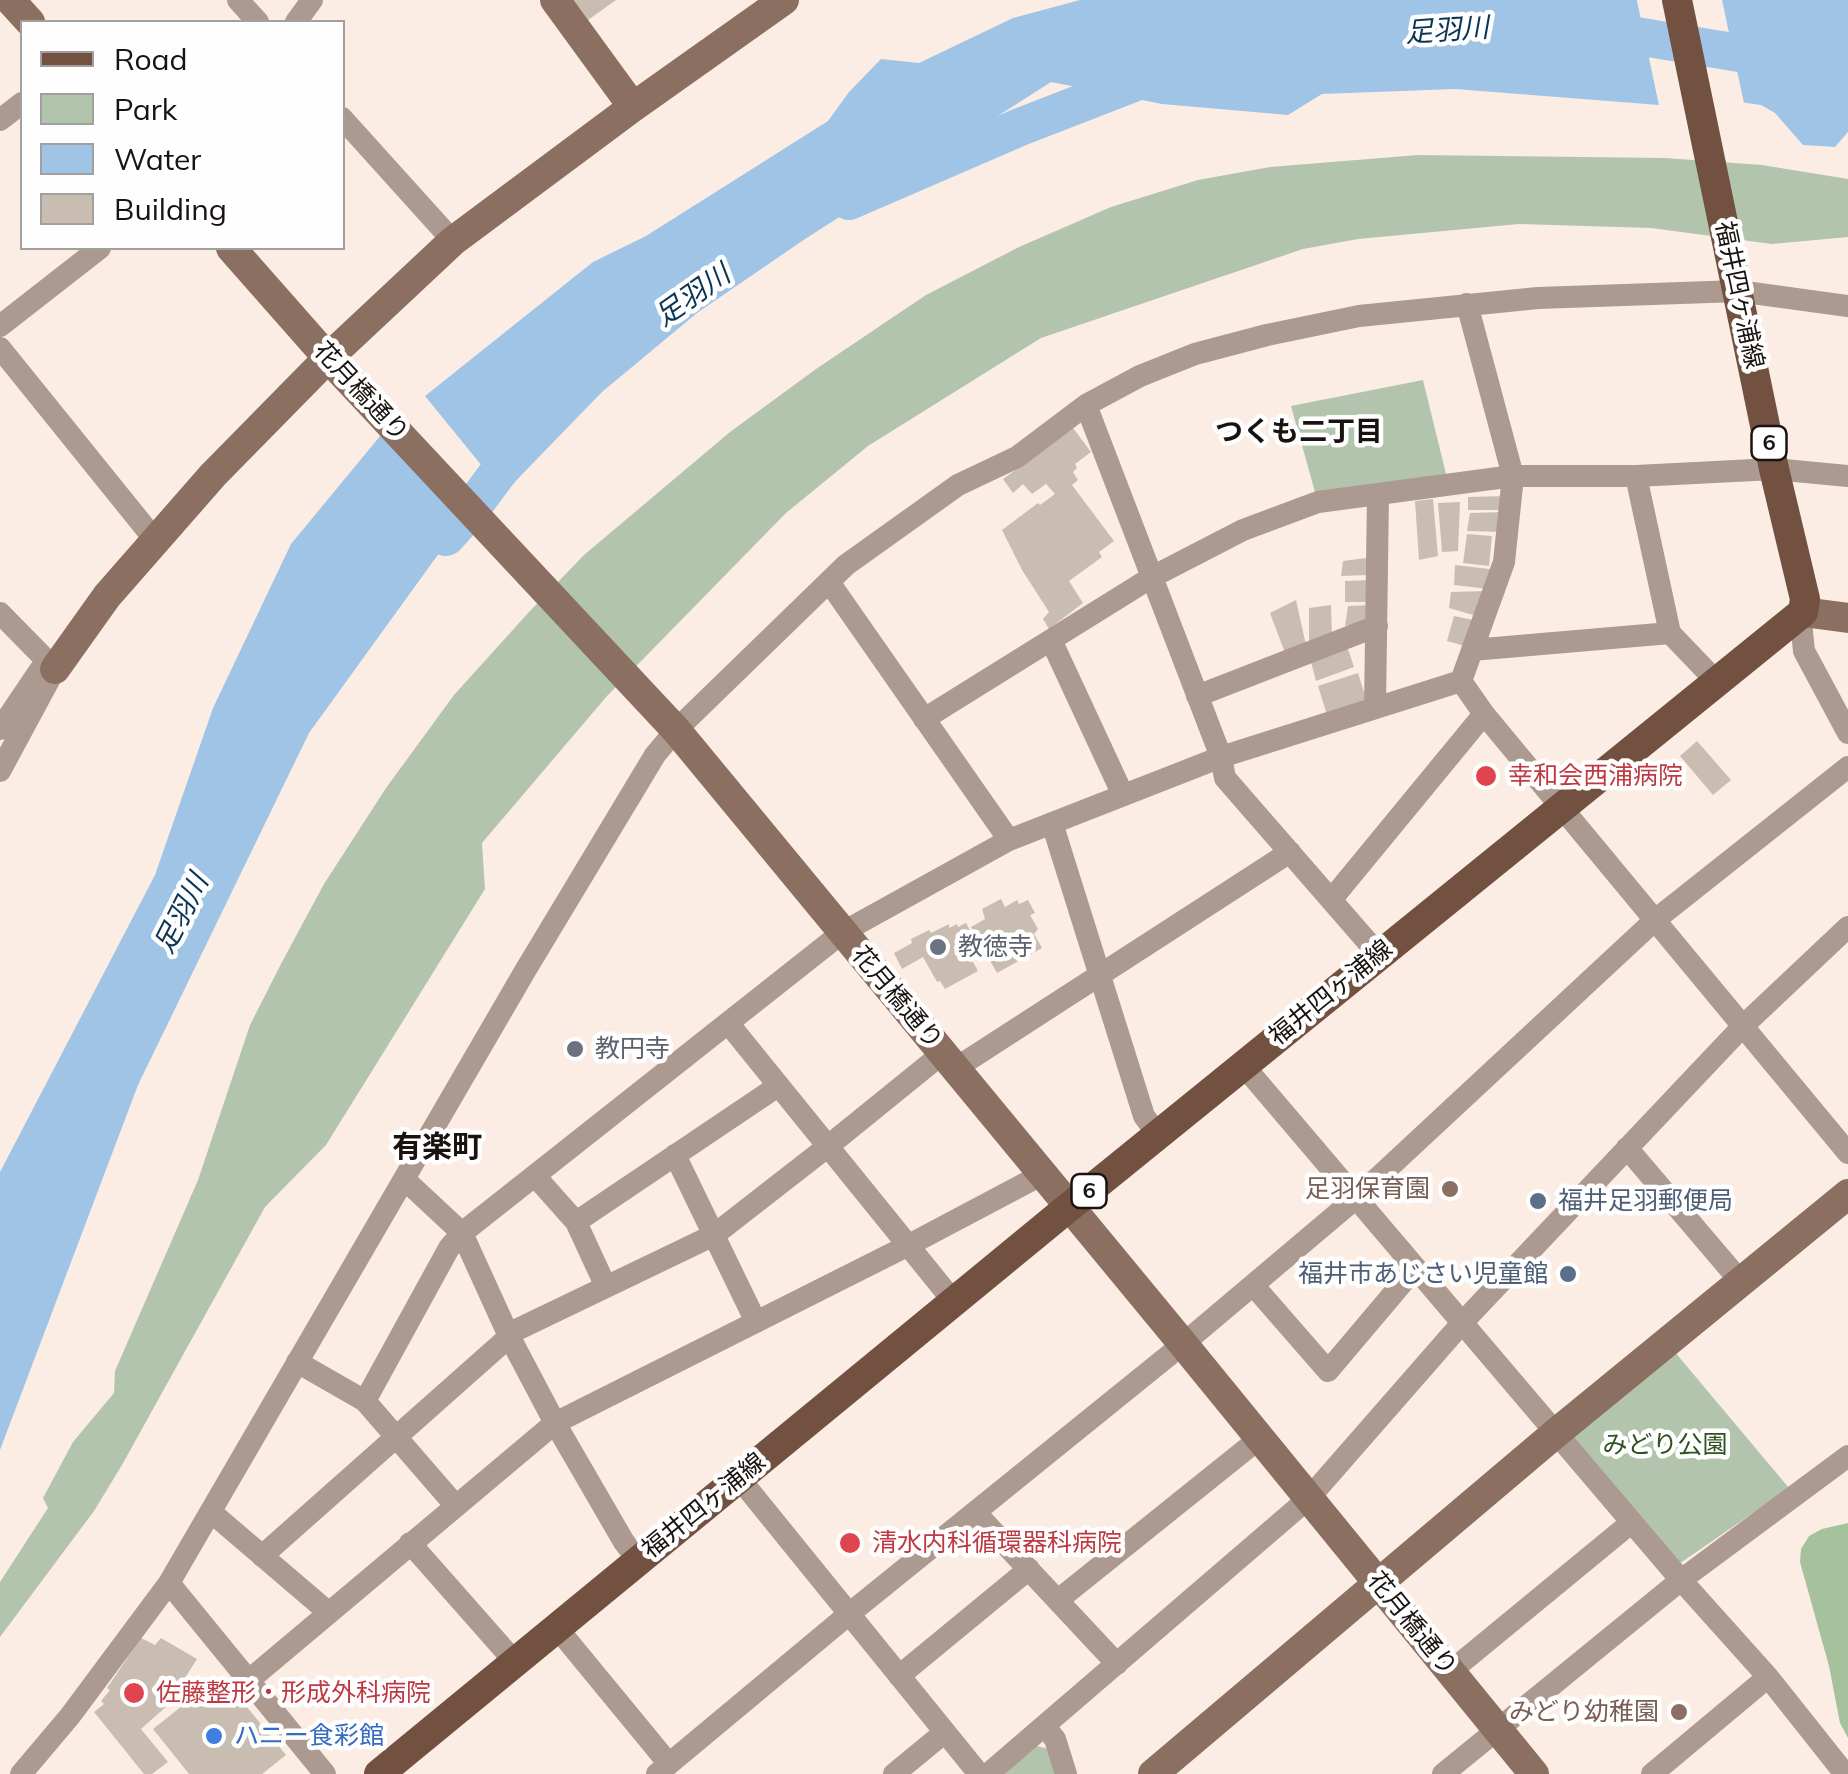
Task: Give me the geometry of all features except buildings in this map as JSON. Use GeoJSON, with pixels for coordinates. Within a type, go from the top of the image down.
{"type":"FeatureCollection","features":[{"type":"Feature","properties":{"kind":"main road","name":"福井四ヶ浦線"},"geometry":{"type":"LineString","coordinates":[[379,1774],[1243,1065],[1803,612],[1804,598],[1677,0]]}},
{"type":"Feature","properties":{"kind":"street"},"geometry":{"type":"LineString","coordinates":[[238,0],[256,20]]}},
{"type":"Feature","properties":{"kind":"street"},"geometry":{"type":"LineString","coordinates":[[555,0],[633,107]]}},
{"type":"Feature","properties":{"kind":"street"},"geometry":{"type":"LineString","coordinates":[[5,1],[28,20]]}},
{"type":"Feature","properties":{"kind":"street"},"geometry":{"type":"LineString","coordinates":[[0,729],[107,596],[213,475],[335,366],[453,241],[780,1]]}},
{"type":"Feature","properties":{"kind":"street"},"geometry":{"type":"LineString","coordinates":[[0,120],[20,105]]}},
{"type":"Feature","properties":{"kind":"street"},"geometry":{"type":"LineString","coordinates":[[345,121],[453,241]]}},
{"type":"Feature","properties":{"kind":"street"},"geometry":{"type":"LineString","coordinates":[[0,326],[97,250]]}},
{"type":"Feature","properties":{"kind":"street","name":"花月橋通り"},"geometry":{"type":"LineString","coordinates":[[233,250],[335,366],[670,723],[1534,1774]]}},
{"type":"Feature","properties":{"kind":"street"},"geometry":{"type":"LineString","coordinates":[[21,1774],[70,1716],[169,1584],[525,971],[646,771],[670,723],[846,565],[958,485],[1017,457],[1086,404],[1195,354],[1266,335],[1359,316],[1737,282],[1848,306]]}},
{"type":"Feature","properties":{"kind":"street"},"geometry":{"type":"LineString","coordinates":[[1461,681],[1504,562],[1513,476],[1467,304]]}},
{"type":"Feature","properties":{"kind":"street"},"geometry":{"type":"LineString","coordinates":[[0,348],[155,540]]}},
{"type":"Feature","properties":{"kind":"street"},"geometry":{"type":"LineString","coordinates":[[1086,404],[1221,757],[1225,778],[1378,955]]}},
{"type":"Feature","properties":{"kind":"street"},"geometry":{"type":"LineString","coordinates":[[924,718],[1152,577],[1244,530],[1318,502],[1513,476],[1636,476],[1774,469],[1848,476]]}},
{"type":"Feature","properties":{"kind":"street"},"geometry":{"type":"LineString","coordinates":[[1636,476],[1670,633],[1716,680]]}},
{"type":"Feature","properties":{"kind":"street"},"geometry":{"type":"LineString","coordinates":[[1375,708],[1378,494]]}},
{"type":"Feature","properties":{"kind":"street"},"geometry":{"type":"LineString","coordinates":[[828,582],[1009,840]]}},
{"type":"Feature","properties":{"kind":"street"},"geometry":{"type":"LineString","coordinates":[[1848,618],[1803,612],[1801,622],[1804,651],[1848,734]]}},
{"type":"Feature","properties":{"kind":"street"},"geometry":{"type":"LineString","coordinates":[[0,613],[51,665]]}},
{"type":"Feature","properties":{"kind":"street"},"geometry":{"type":"LineString","coordinates":[[1198,696],[1377,626]]}},
{"type":"Feature","properties":{"kind":"street"},"geometry":{"type":"LineString","coordinates":[[1472,650],[1670,633]]}},
{"type":"Feature","properties":{"kind":"street"},"geometry":{"type":"LineString","coordinates":[[1051,640],[1123,796]]}},
{"type":"Feature","properties":{"kind":"street"},"geometry":{"type":"LineString","coordinates":[[0,771],[51,665]]}},
{"type":"Feature","properties":{"kind":"street"},"geometry":{"type":"LineString","coordinates":[[365,1402],[449,1248],[462,1232],[843,932],[1009,840],[1221,757],[1461,681]]}},
{"type":"Feature","properties":{"kind":"street"},"geometry":{"type":"LineString","coordinates":[[1461,681],[1484,714],[1848,1153]]}},
{"type":"Feature","properties":{"kind":"street"},"geometry":{"type":"LineString","coordinates":[[1331,900],[1484,714]]}},
{"type":"Feature","properties":{"kind":"street"},"geometry":{"type":"LineString","coordinates":[[557,1628],[663,1769],[1356,1198],[1655,920],[1848,767]]}},
{"type":"Feature","properties":{"kind":"street"},"geometry":{"type":"LineString","coordinates":[[1052,823],[1144,1116],[1158,1135]]}},
{"type":"Feature","properties":{"kind":"street"},"geometry":{"type":"LineString","coordinates":[[262,1556],[509,1335],[714,1235],[949,1060],[1100,975],[1290,852]]}},
{"type":"Feature","properties":{"kind":"street"},"geometry":{"type":"LineString","coordinates":[[988,1774],[1309,1498],[1462,1323],[1742,1026],[1848,927]]}},
{"type":"Feature","properties":{"kind":"street"},"geometry":{"type":"LineString","coordinates":[[728,1023],[954,1302]]}},
{"type":"Feature","properties":{"kind":"street"},"geometry":{"type":"LineString","coordinates":[[1243,1065],[1768,1677],[1845,1774]]}},
{"type":"Feature","properties":{"kind":"street"},"geometry":{"type":"LineString","coordinates":[[576,1222],[778,1086]]}},
{"type":"Feature","properties":{"kind":"street"},"geometry":{"type":"LineString","coordinates":[[1627,1148],[1740,1282]]}},
{"type":"Feature","properties":{"kind":"street"},"geometry":{"type":"LineString","coordinates":[[675,1156],[756,1322]]}},
{"type":"Feature","properties":{"kind":"street"},"geometry":{"type":"LineString","coordinates":[[248,1680],[555,1422],[1043,1174]]}},
{"type":"Feature","properties":{"kind":"street"},"geometry":{"type":"LineString","coordinates":[[535,1176],[576,1222],[606,1287]]}},
{"type":"Feature","properties":{"kind":"street"},"geometry":{"type":"LineString","coordinates":[[404,1179],[462,1232],[509,1335],[555,1422],[638,1560]]}},
{"type":"Feature","properties":{"kind":"street"},"geometry":{"type":"LineString","coordinates":[[1153,1774],[1556,1433],[1848,1194]]}},
{"type":"Feature","properties":{"kind":"street"},"geometry":{"type":"LineString","coordinates":[[1253,1285],[1328,1371],[1415,1268]]}},
{"type":"Feature","properties":{"kind":"street"},"geometry":{"type":"LineString","coordinates":[[297,1362],[365,1402],[456,1505]]}},
{"type":"Feature","properties":{"kind":"street"},"geometry":{"type":"LineString","coordinates":[[1058,1600],[1260,1438]]}},
{"type":"Feature","properties":{"kind":"street"},"geometry":{"type":"LineString","coordinates":[[1444,1774],[1681,1580],[1848,1456]]}},
{"type":"Feature","properties":{"kind":"street"},"geometry":{"type":"LineString","coordinates":[[739,1478],[979,1774]]}},
{"type":"Feature","properties":{"kind":"street"},"geometry":{"type":"LineString","coordinates":[[211,1512],[328,1612]]}},
{"type":"Feature","properties":{"kind":"street"},"geometry":{"type":"LineString","coordinates":[[975,1512],[1117,1664]]}},
{"type":"Feature","properties":{"kind":"street"},"geometry":{"type":"LineString","coordinates":[[1451,1671],[1632,1522]]}},
{"type":"Feature","properties":{"kind":"street"},"geometry":{"type":"LineString","coordinates":[[410,1544],[515,1662]]}},
{"type":"Feature","properties":{"kind":"street"},"geometry":{"type":"LineString","coordinates":[[899,1676],[1029,1570]]}},
{"type":"Feature","properties":{"kind":"street"},"geometry":{"type":"LineString","coordinates":[[169,1584],[325,1774]]}},
{"type":"Feature","properties":{"kind":"street"},"geometry":{"type":"LineString","coordinates":[[1652,1774],[1768,1677]]}},
{"type":"Feature","properties":{"kind":"street"},"geometry":{"type":"LineString","coordinates":[[1045,1727],[1055,1740],[1066,1774]]}},
{"type":"Feature","properties":{"kind":"street"},"geometry":{"type":"LineString","coordinates":[[894,1774],[944,1732]]}},
{"type":"Feature","properties":{"kind":"green space"},"geometry":{"type":"Polygon","coordinates":[[[1418,155],[1665,158],[1762,165],[1848,179],[1848,237],[1772,244],[1651,228],[1519,224],[1358,239],[1303,249],[1041,338],[868,446],[786,513],[607,696],[482,843],[485,889],[326,1145],[265,1207],[94,1511],[0,1637],[0,1582],[48,1508],[43,1498],[73,1442],[114,1393],[115,1371],[198,1180],[250,1025],[282,962],[324,884],[386,788],[454,695],[529,612],[584,555],[730,432],[926,295],[1019,247],[1111,207],[1198,180],[1270,167],[1418,155]]]}},
{"type":"Feature","properties":{"kind":"green space"},"geometry":{"type":"Polygon","coordinates":[[[1423,380],[1447,478],[1315,492],[1291,406],[1423,380]]]}},
{"type":"Feature","properties":{"kind":"green space","name":"みどり公園"},"geometry":{"type":"Polygon","coordinates":[[[1674,1351],[1789,1488],[1679,1564],[1566,1435],[1674,1351]]]}},
{"type":"Feature","properties":{"kind":"green space"},"geometry":{"type":"Polygon","coordinates":[[[1848,1523],[1848,1738],[1840,1723],[1829,1666],[1800,1562],[1801,1549],[1809,1536],[1848,1523]]]}},
{"type":"Feature","properties":{"kind":"green space"},"geometry":{"type":"Polygon","coordinates":[[[1033,1745],[1056,1751],[1063,1774],[998,1774],[1033,1745]]]}},
{"type":"Feature","properties":{"kind":"water"},"geometry":{"type":"Polygon","coordinates":[[[1080,0],[1637,0],[1659,105],[1455,89],[1322,94],[1288,115],[1162,104],[1051,82],[697,313],[602,392],[504,493],[425,396],[593,262],[646,236],[828,121],[881,59],[919,63],[1013,18],[1080,0]]]}},
{"type":"Feature","properties":{"kind":"water"},"geometry":{"type":"Polygon","coordinates":[[[1708,0],[1848,0],[1848,132],[1835,147],[1803,145],[1775,113],[1761,105],[1732,101],[1708,0]]]}},
{"type":"Feature","properties":{"kind":"water"},"geometry":{"type":"Polygon","coordinates":[[[390,424],[471,509],[309,733],[138,1085],[0,1450],[0,1172],[155,875],[213,708],[291,544],[390,424]]]}},
{"type":"Feature","properties":{"kind":"pier"},"geometry":{"type":"Polygon","coordinates":[[[1637,0],[1642,0],[1664,104],[1660,109],[1637,0]]]}},
{"type":"Feature","properties":{"kind":"pier"},"geometry":{"type":"Polygon","coordinates":[[[1703,0],[1722,0],[1745,108],[1727,102],[1703,0]]]}},
{"type":"Feature","properties":{"kind":"waterway","name":"足羽川"},"geometry":{"type":"LineString","coordinates":[[1594,29],[1848,71]]}},
{"type":"Feature","properties":{"kind":"waterway","name":"足羽川"},"geometry":{"type":"LineString","coordinates":[[849,201],[1020,127],[1154,75]]}},
{"type":"Feature","properties":{"kind":"waterway","name":"足羽川"},"geometry":{"type":"LineString","coordinates":[[446,537],[524,438]]}},
{"type":"Feature","properties":{"kind":"place","name":"幸和会西浦病院"},"geometry":{"type":"Point","coordinates":[1486,776]}},
{"type":"Feature","properties":{"kind":"place","name":"教徳寺"},"geometry":{"type":"Point","coordinates":[938,947]}},
{"type":"Feature","properties":{"kind":"place","name":"教円寺"},"geometry":{"type":"Point","coordinates":[575,1049]}},
{"type":"Feature","properties":{"kind":"place","name":"足羽保育園"},"geometry":{"type":"Point","coordinates":[1450,1189]}},
{"type":"Feature","properties":{"kind":"place","name":"福井足羽郵便局"},"geometry":{"type":"Point","coordinates":[1538,1201]}},
{"type":"Feature","properties":{"kind":"place","name":"福井市あじさい児童館"},"geometry":{"type":"Point","coordinates":[1568,1274]}},
{"type":"Feature","properties":{"kind":"place","name":"清水内科循環器科病院"},"geometry":{"type":"Point","coordinates":[850,1543]}},
{"type":"Feature","properties":{"kind":"place","name":"佐藤整形・形成外科病院"},"geometry":{"type":"Point","coordinates":[134,1693]}},
{"type":"Feature","properties":{"kind":"place","name":"みどり幼稚園"},"geometry":{"type":"Point","coordinates":[1679,1712]}},
{"type":"Feature","properties":{"kind":"place","name":"ハニー食彩館"},"geometry":{"type":"Point","coordinates":[214,1736]}},
{"type":"Feature","properties":{"kind":"district","name":"つくも二丁目"},"geometry":{"type":"Point","coordinates":[1299,433]}},
{"type":"Feature","properties":{"kind":"district","name":"有楽町"},"geometry":{"type":"Point","coordinates":[437,1148]}}]}
